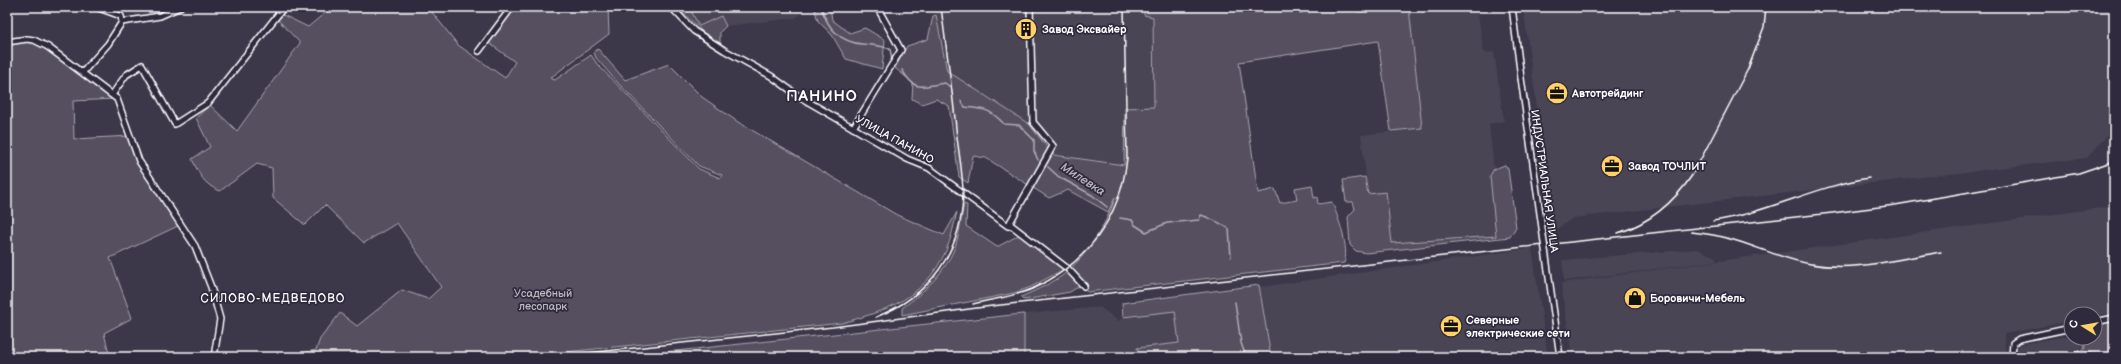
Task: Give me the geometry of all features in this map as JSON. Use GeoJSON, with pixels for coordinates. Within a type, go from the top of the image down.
{"type":"FeatureCollection","features":[{"type":"Feature","properties":{"kind":"street"},"geometry":{"type":"LineString","coordinates":[[83,72],[108,44],[122,22],[121,16],[96,7]]}},
{"type":"Feature","properties":{"kind":"street"},"geometry":{"type":"LineString","coordinates":[[122,22],[160,16],[180,7]]}},
{"type":"Feature","properties":{"kind":"street"},"geometry":{"type":"LineString","coordinates":[[112,95],[126,75],[142,65],[175,124],[208,103],[284,7]]}},
{"type":"Feature","properties":{"kind":"street"},"geometry":{"type":"LineString","coordinates":[[479,51],[512,7]]}},
{"type":"Feature","properties":{"kind":"street","name":"УЛИЦА ПАНИНО"},"geometry":{"type":"LineString","coordinates":[[671,7],[702,36],[853,128],[907,159],[929,168],[1008,226],[1011,225],[1068,269],[1084,286]]}},
{"type":"Feature","properties":{"kind":"street"},"geometry":{"type":"LineString","coordinates":[[853,128],[901,50],[877,7]]}},
{"type":"Feature","properties":{"kind":"street"},"geometry":{"type":"LineString","coordinates":[[1008,226],[1052,146],[1033,122],[1030,7]]}},
{"type":"Feature","properties":{"kind":"street","name":"ИНДУСТРИАЛЬНАЯ УЛИЦА"},"geometry":{"type":"LineString","coordinates":[[1512,7],[1560,357]]}},
{"type":"Feature","properties":{"kind":"street"},"geometry":{"type":"LineString","coordinates":[[7,42],[19,39],[34,40],[48,47],[117,99],[126,120],[139,161],[198,252],[211,287],[220,319],[214,357]]}},
{"type":"Feature","properties":{"kind":"street"},"geometry":{"type":"LineString","coordinates":[[2103,320],[2114,318]]}},
{"type":"Feature","properties":{"kind":"street"},"geometry":{"type":"LineString","coordinates":[[2012,357],[2013,342],[2019,339],[2063,330]]}},
{"type":"Feature","properties":{"kind":"shaded area"},"geometry":{"type":"Polygon","coordinates":[[[689,7],[807,7],[796,18],[726,26],[721,16],[699,26],[689,7]]]}},
{"type":"Feature","properties":{"kind":"shaded area"},"geometry":{"type":"Polygon","coordinates":[[[935,7],[1144,7],[1145,15],[1153,16],[1154,108],[1124,164],[1053,155],[1029,124],[947,71],[935,7]]]}},
{"type":"Feature","properties":{"kind":"shaded area"},"geometry":{"type":"Polygon","coordinates":[[[1357,7],[1477,7],[1484,53],[1494,52],[1504,121],[1489,124],[1494,169],[1490,176],[1497,236],[1392,243],[1386,192],[1368,194],[1361,135],[1422,128],[1409,8],[1358,12],[1357,7]]]}},
{"type":"Feature","properties":{"kind":"shaded area"},"geometry":{"type":"Polygon","coordinates":[[[1523,7],[2114,7],[2114,128],[2087,158],[1573,218],[1554,231],[1523,7]]]}},
{"type":"Feature","properties":{"kind":"shaded area"},"geometry":{"type":"Polygon","coordinates":[[[2114,206],[2114,312],[2103,314],[2103,306],[2063,306],[2063,323],[2004,334],[2006,357],[1572,357],[1561,283],[2114,206]]]}},
{"type":"Feature","properties":{"kind":"shaded area"},"geometry":{"type":"Polygon","coordinates":[[[1532,248],[1548,357],[1271,357],[1260,287],[1532,248]]]}},
{"type":"Feature","properties":{"kind":"shaded area"},"geometry":{"type":"Polygon","coordinates":[[[1697,249],[1716,257],[1716,261],[1564,281],[1562,260],[1697,249]]]}},
{"type":"Feature","properties":{"kind":"shaded area"},"geometry":{"type":"Polygon","coordinates":[[[1100,307],[1118,321],[1123,317],[1175,310],[1179,343],[1138,348],[1139,357],[1086,357],[1086,355],[1024,357],[1024,314],[1100,307]]]}},
{"type":"Feature","properties":{"kind":"shaded area"},"geometry":{"type":"Polygon","coordinates":[[[2063,336],[2063,346],[2085,346],[2085,348],[2036,357],[2019,357],[2017,345],[2063,336]]]}},
{"type":"Feature","properties":{"kind":"green space","name":"Усадебный лесопарк"},"geometry":{"type":"Polygon","coordinates":[[[332,7],[428,7],[458,45],[505,78],[515,62],[489,43],[514,7],[608,7],[609,34],[550,78],[555,80],[591,55],[597,64],[699,169],[720,178],[722,175],[699,166],[617,82],[596,58],[594,52],[598,49],[625,80],[669,64],[702,97],[738,122],[897,215],[944,235],[957,212],[946,251],[937,267],[927,280],[916,291],[903,300],[875,313],[842,323],[519,357],[282,357],[316,350],[320,339],[340,313],[357,326],[402,290],[428,299],[441,287],[397,223],[364,243],[325,205],[305,225],[273,198],[272,168],[257,164],[220,191],[214,189],[206,182],[192,159],[210,147],[196,118],[210,105],[237,131],[300,43],[278,20],[283,15],[308,27],[332,7]]]}},
{"type":"Feature","properties":{"kind":"green space"},"geometry":{"type":"Polygon","coordinates":[[[677,7],[689,7],[699,26],[721,16],[726,26],[720,32],[720,44],[704,33],[677,7]]]}},
{"type":"Feature","properties":{"kind":"green space"},"geometry":{"type":"Polygon","coordinates":[[[814,7],[830,7],[832,20],[850,33],[865,28],[885,40],[882,69],[846,59],[832,35],[818,21],[814,7]]]}},
{"type":"Feature","properties":{"kind":"green space"},"geometry":{"type":"Polygon","coordinates":[[[1144,7],[1295,7],[1295,12],[1302,13],[1303,7],[1357,7],[1358,12],[1409,8],[1422,128],[1391,131],[1378,41],[1239,62],[1258,193],[1275,189],[1280,203],[1297,200],[1295,188],[1312,185],[1314,198],[1317,197],[1318,204],[1332,202],[1340,224],[1346,250],[1344,263],[1087,292],[1081,285],[1070,292],[1024,300],[1021,297],[1058,279],[1076,264],[1090,247],[1102,228],[1115,198],[1108,212],[1068,190],[1049,198],[986,158],[973,156],[968,183],[959,177],[949,106],[936,99],[922,104],[912,99],[913,83],[895,68],[907,46],[928,39],[933,16],[936,15],[947,71],[1029,124],[1053,155],[1124,165],[1125,108],[1154,107],[1153,17],[1144,15],[1144,7]]]}},
{"type":"Feature","properties":{"kind":"green space"},"geometry":{"type":"Polygon","coordinates":[[[33,40],[50,47],[116,99],[73,101],[74,139],[130,136],[137,161],[180,225],[110,258],[132,318],[104,333],[110,357],[7,357],[7,42],[33,40]]]}},
{"type":"Feature","properties":{"kind":"green space"},"geometry":{"type":"Polygon","coordinates":[[[1505,165],[1508,169],[1516,227],[1510,237],[1366,253],[1356,251],[1350,245],[1348,217],[1355,209],[1353,202],[1346,202],[1343,180],[1365,177],[1368,194],[1386,192],[1392,243],[1496,236],[1490,176],[1494,169],[1505,165]]]}},
{"type":"Feature","properties":{"kind":"green space"},"geometry":{"type":"Polygon","coordinates":[[[964,204],[967,205],[966,226],[997,247],[1019,235],[1064,269],[1031,287],[1014,293],[902,315],[902,308],[934,280],[947,263],[956,244],[964,204]]]}},
{"type":"Feature","properties":{"kind":"green space"},"geometry":{"type":"Polygon","coordinates":[[[1259,285],[1271,357],[1139,357],[1137,348],[1179,343],[1175,311],[1123,317],[1122,303],[1259,285]]]}},
{"type":"Feature","properties":{"kind":"green space"},"geometry":{"type":"Polygon","coordinates":[[[1024,314],[1024,357],[619,357],[1012,315],[1024,314]]]}},
{"type":"Feature","properties":{"kind":"green space"},"geometry":{"type":"Polygon","coordinates":[[[2114,320],[2114,357],[2082,351],[2085,346],[2103,346],[2103,322],[2114,320]]]}},
{"type":"Feature","properties":{"kind":"waterway","name":"Милевка"},"geometry":{"type":"LineString","coordinates":[[821,7],[827,21],[835,32],[841,37],[854,43],[890,49],[892,60]]}},
{"type":"Feature","properties":{"kind":"waterway","name":"Милевка"},"geometry":{"type":"LineString","coordinates":[[902,70],[915,85],[925,86],[945,83],[949,86]]}},
{"type":"Feature","properties":{"kind":"waterway","name":"Милевка"},"geometry":{"type":"LineString","coordinates":[[961,101],[965,107],[982,109],[995,115],[1004,124],[1019,125],[1034,140],[1034,151],[1038,160]]}},
{"type":"Feature","properties":{"kind":"waterway","name":"Милевка"},"geometry":{"type":"LineString","coordinates":[[1048,167],[1059,177],[1092,195],[1107,207]]}},
{"type":"Feature","properties":{"kind":"waterway","name":"Милевка"},"geometry":{"type":"LineString","coordinates":[[1120,218],[1132,220],[1135,225],[1146,232],[1167,223],[1199,220],[1201,215],[1229,229],[1231,257]]}},
{"type":"Feature","properties":{"kind":"waterway","name":"Милевка"},"geometry":{"type":"LineString","coordinates":[[1235,302],[1241,343],[1246,357]]}},
{"type":"Feature","properties":{"kind":"railway"},"geometry":{"type":"LineString","coordinates":[[876,317],[895,308],[912,297],[927,284],[939,270],[949,253],[956,235],[961,215],[963,194],[962,178],[941,7]]}},
{"type":"Feature","properties":{"kind":"railway"},"geometry":{"type":"LineString","coordinates":[[973,304],[1025,292],[1052,279],[1085,252],[1109,219],[1123,180],[1127,158],[1124,7]]}},
{"type":"Feature","properties":{"kind":"railway"},"geometry":{"type":"LineString","coordinates":[[1618,233],[1630,229],[1661,210],[1670,202],[1693,174],[1748,69],[1764,27],[1766,7]]}},
{"type":"Feature","properties":{"kind":"railway"},"geometry":{"type":"LineString","coordinates":[[549,357],[833,327],[992,306],[1832,213],[1895,205],[2079,173],[2114,161]]}},
{"type":"Feature","properties":{"kind":"railway"},"geometry":{"type":"LineString","coordinates":[[1713,221],[1753,212],[1830,187],[1869,178]]}},
{"type":"Feature","properties":{"kind":"railway"},"geometry":{"type":"LineString","coordinates":[[1691,232],[1741,242],[1799,262],[1827,266],[1860,266],[1941,252]]}},
{"type":"Feature","properties":{"kind":"place","name":"Завод Эксвайер"},"geometry":{"type":"Point","coordinates":[1026,29]}},
{"type":"Feature","properties":{"kind":"place","name":"Автотрейдинг"},"geometry":{"type":"Point","coordinates":[1557,93]}},
{"type":"Feature","properties":{"kind":"place","name":"Завод ТОЧЛИТ"},"geometry":{"type":"Point","coordinates":[1612,166]}},
{"type":"Feature","properties":{"kind":"place","name":"Боровичи-Мебель"},"geometry":{"type":"Point","coordinates":[1635,298]}},
{"type":"Feature","properties":{"kind":"place","name":"Северные электрические сети"},"geometry":{"type":"Point","coordinates":[1451,326]}},
{"type":"Feature","properties":{"kind":"district","name":"ПАНИНО"},"geometry":{"type":"Point","coordinates":[822,96]}},
{"type":"Feature","properties":{"kind":"district","name":"СИЛОВО-МЕДВЕДОВО"},"geometry":{"type":"Point","coordinates":[273,298]}}]}
